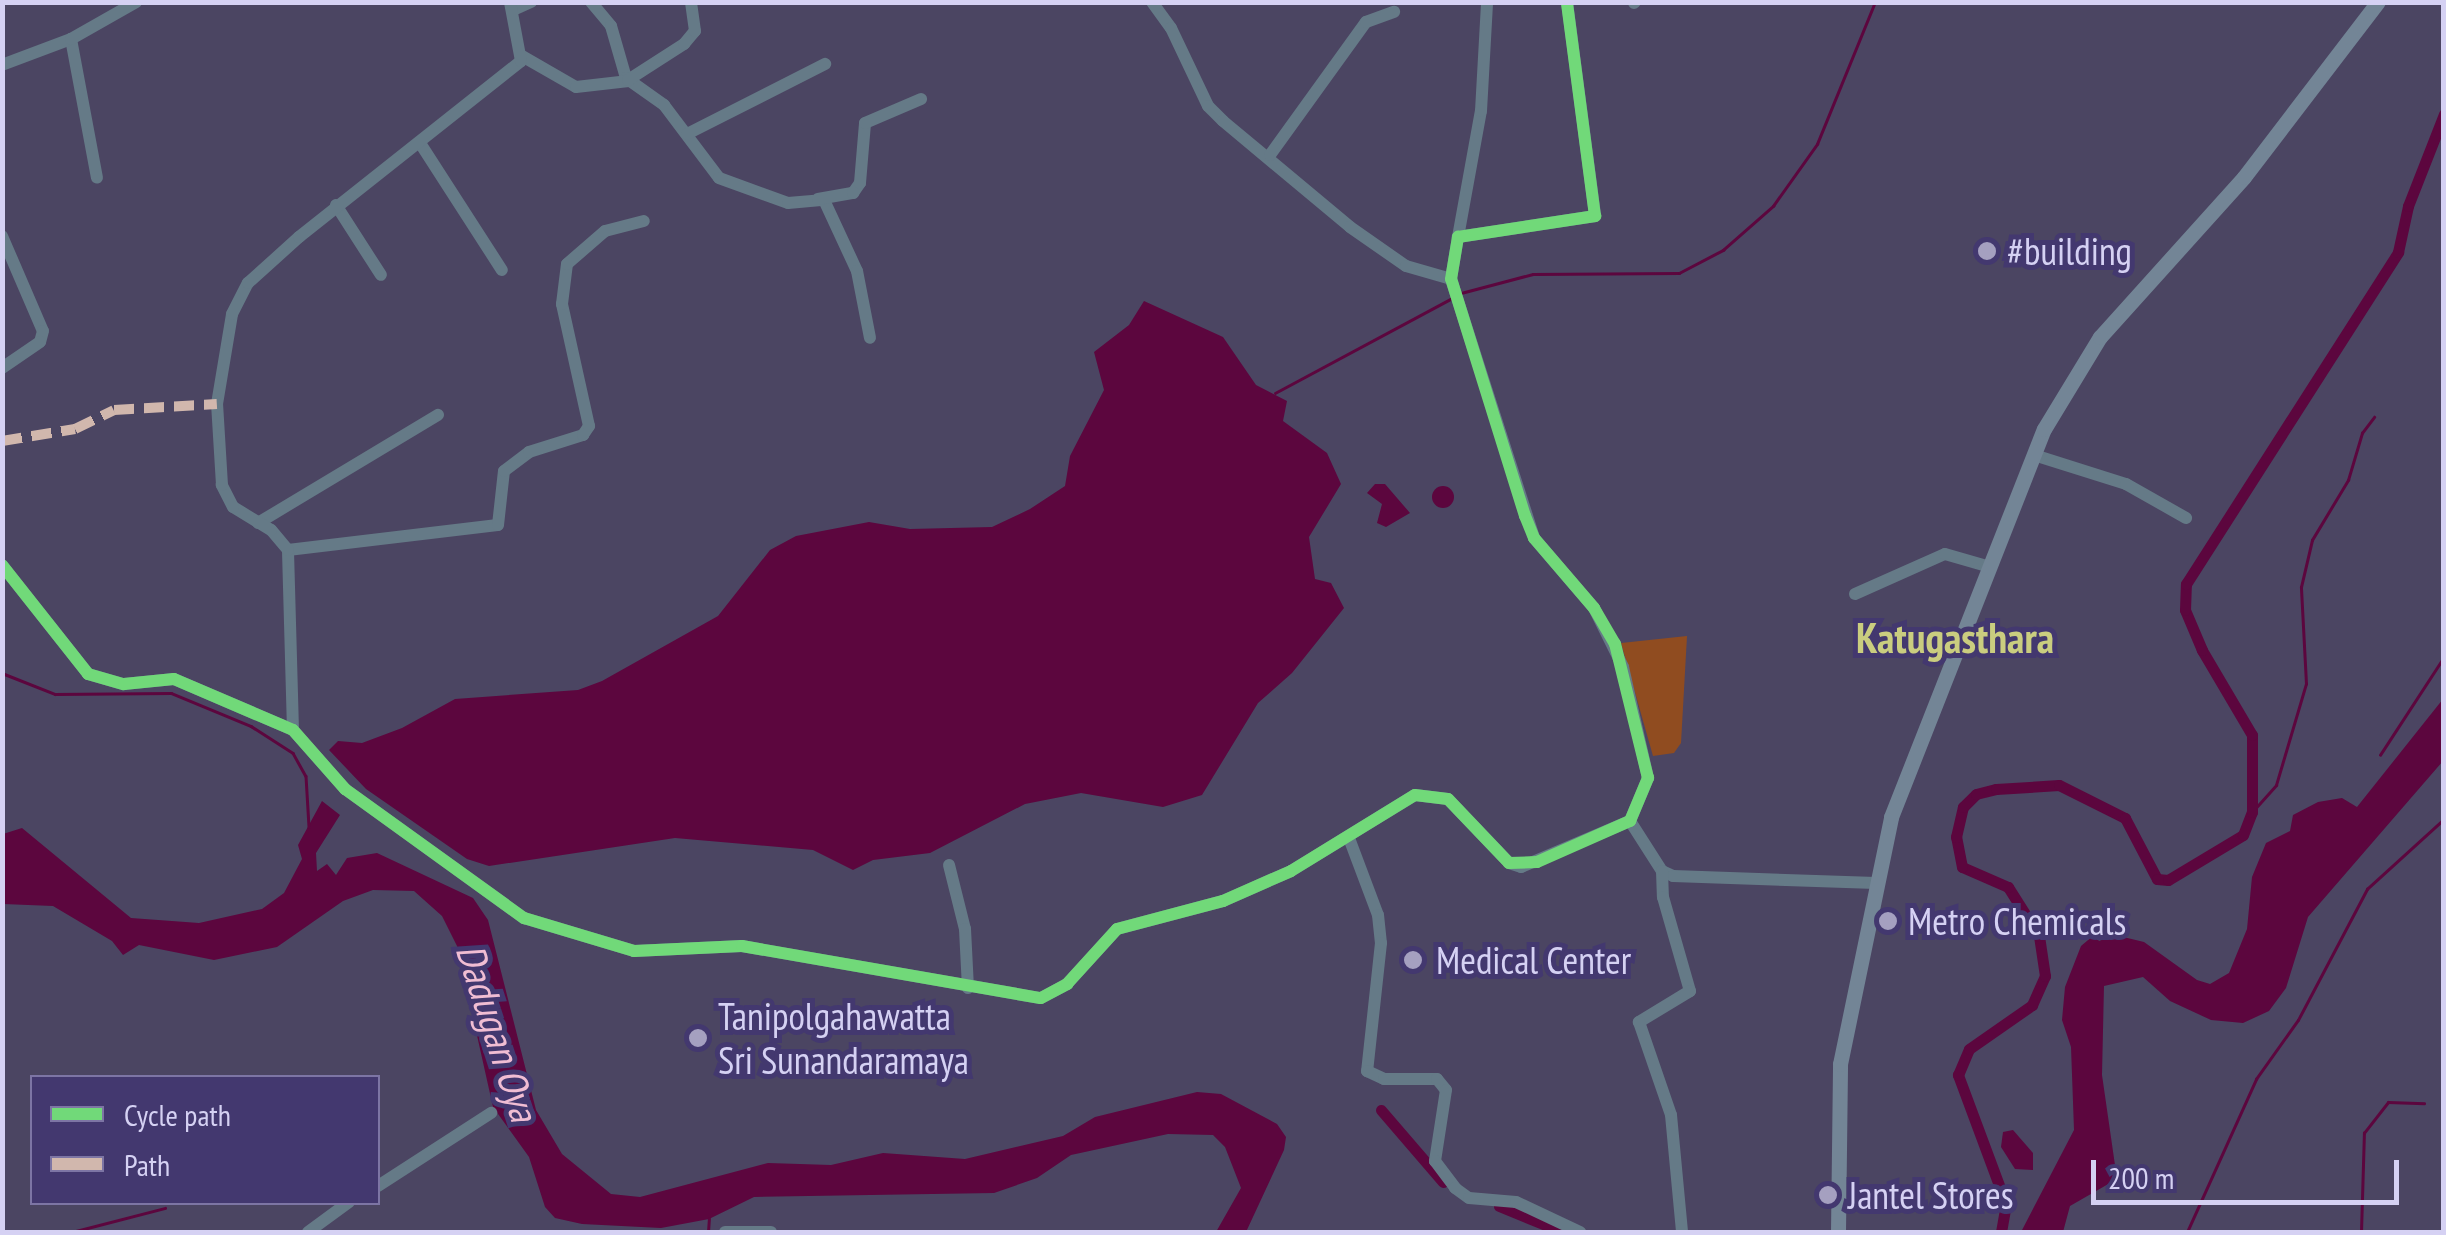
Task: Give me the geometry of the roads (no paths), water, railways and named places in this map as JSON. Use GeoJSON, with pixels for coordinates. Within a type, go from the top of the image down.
{"type":"FeatureCollection","features":[{"type":"Feature","properties":{"kind":"main road"},"geometry":{"type":"LineString","coordinates":[[1838,1232],[1840,1064],[1876,883],[1926,717],[2034,456],[2064,388],[2088,352],[2244,177],[2378,2]]}},
{"type":"Feature","properties":{"kind":"street"},"geometry":{"type":"LineString","coordinates":[[2,64],[71,39],[136,2]]}},
{"type":"Feature","properties":{"kind":"street"},"geometry":{"type":"LineString","coordinates":[[532,2],[512,6],[522,56],[576,88],[629,80],[684,44],[695,31],[691,2]]}},
{"type":"Feature","properties":{"kind":"street"},"geometry":{"type":"LineString","coordinates":[[592,2],[611,26],[616,58],[629,80],[664,105],[727,184],[788,203],[853,193],[860,183],[865,123],[921,99]]}},
{"type":"Feature","properties":{"kind":"street"},"geometry":{"type":"LineString","coordinates":[[1152,2],[1172,28],[1208,106],[1270,155],[1322,206],[1406,266],[1451,279]]}},
{"type":"Feature","properties":{"kind":"street"},"geometry":{"type":"LineString","coordinates":[[2,565],[88,674],[124,684],[174,679],[293,730],[345,790],[524,918],[634,951],[742,946],[968,988],[1052,996],[1117,929],[1223,901],[1349,838],[1429,792],[1473,820],[1509,863],[1521,867],[1630,821],[1648,778],[1628,688],[1608,630],[1525,516],[1451,279],[1481,111],[1487,2]]}},
{"type":"Feature","properties":{"kind":"street"},"geometry":{"type":"LineString","coordinates":[[1458,237],[1595,216],[1567,2]]}},
{"type":"Feature","properties":{"kind":"street"},"geometry":{"type":"LineString","coordinates":[[1270,155],[1366,22],[1394,12]]}},
{"type":"Feature","properties":{"kind":"street"},"geometry":{"type":"LineString","coordinates":[[71,39],[97,178]]}},
{"type":"Feature","properties":{"kind":"street"},"geometry":{"type":"LineString","coordinates":[[293,730],[288,550],[233,507],[222,485],[216,404],[222,348],[248,283],[336,204],[420,144],[522,56]]}},
{"type":"Feature","properties":{"kind":"street"},"geometry":{"type":"LineString","coordinates":[[686,134],[824,64]]}},
{"type":"Feature","properties":{"kind":"street"},"geometry":{"type":"LineString","coordinates":[[420,144],[502,270]]}},
{"type":"Feature","properties":{"kind":"street"},"geometry":{"type":"LineString","coordinates":[[818,199],[833,216],[857,271],[870,338]]}},
{"type":"Feature","properties":{"kind":"street"},"geometry":{"type":"LineString","coordinates":[[336,204],[381,275]]}},
{"type":"Feature","properties":{"kind":"street"},"geometry":{"type":"LineString","coordinates":[[288,550],[498,525],[504,471],[529,452],[584,435],[590,426],[562,304],[567,264],[605,231],[644,221]]}},
{"type":"Feature","properties":{"kind":"street"},"geometry":{"type":"LineString","coordinates":[[2,236],[42,331],[40,342],[2,368]]}},
{"type":"Feature","properties":{"kind":"street"},"geometry":{"type":"LineString","coordinates":[[258,523],[438,414]]}},
{"type":"Feature","properties":{"kind":"street"},"geometry":{"type":"LineString","coordinates":[[2034,456],[2126,484],[2186,518]]}},
{"type":"Feature","properties":{"kind":"street"},"geometry":{"type":"LineString","coordinates":[[1854,594],[1945,554],[1990,567]]}},
{"type":"Feature","properties":{"kind":"street"},"geometry":{"type":"LineString","coordinates":[[1630,821],[1662,871],[1662,897],[1690,991],[1639,1022],[1671,1115],[1682,1232]]}},
{"type":"Feature","properties":{"kind":"street"},"geometry":{"type":"LineString","coordinates":[[1349,838],[1378,914],[1381,943],[1367,1071],[1384,1079],[1437,1079],[1446,1090],[1435,1161],[1454,1188],[1469,1198],[1516,1202],[1580,1232]]}},
{"type":"Feature","properties":{"kind":"street"},"geometry":{"type":"LineString","coordinates":[[950,865],[964,929],[968,988]]}},
{"type":"Feature","properties":{"kind":"street"},"geometry":{"type":"LineString","coordinates":[[1662,871],[1689,878],[1746,875],[1876,883]]}},
{"type":"Feature","properties":{"kind":"street"},"geometry":{"type":"LineString","coordinates":[[380,1185],[492,1113]]}},
{"type":"Feature","properties":{"kind":"street"},"geometry":{"type":"LineString","coordinates":[[322,1205],[328,1216]]}},
{"type":"Feature","properties":{"kind":"street"},"geometry":{"type":"LineString","coordinates":[[308,1232],[345,1205]]}},
{"type":"Feature","properties":{"kind":"street"},"geometry":{"type":"LineString","coordinates":[[726,1232],[771,1232]]}},
{"type":"Feature","properties":{"kind":"water"},"geometry":{"type":"Polygon","coordinates":[[[1144,301],[1223,337],[1256,385],[1287,401],[1283,421],[1327,453],[1341,484],[1309,537],[1315,579],[1331,583],[1344,608],[1292,673],[1258,703],[1202,795],[1163,807],[1081,793],[1025,804],[930,853],[873,860],[853,870],[813,850],[675,838],[489,866],[467,859],[366,789],[329,750],[338,741],[362,743],[402,728],[455,699],[578,690],[602,681],[718,616],[770,550],[796,536],[869,522],[910,529],[992,527],[1030,509],[1065,486],[1070,456],[1104,390],[1094,352],[1129,325],[1144,301]]]}},
{"type":"Feature","properties":{"kind":"water"},"geometry":{"type":"Polygon","coordinates":[[[1375,484],[1385,484],[1410,513],[1386,527],[1377,523],[1382,504],[1367,493],[1375,484]]]}},
{"type":"Feature","properties":{"kind":"water"},"geometry":{"type":"Polygon","coordinates":[[[1443,486],[1451,489],[1451,505],[1443,508],[1435,505],[1432,497],[1435,489],[1443,486]]]}},
{"type":"Feature","properties":{"kind":"water"},"geometry":{"type":"Polygon","coordinates":[[[2443,699],[2443,761],[2308,917],[2286,988],[2269,1011],[2243,1023],[2211,1020],[2170,1001],[2143,977],[2104,986],[2102,1075],[2117,1179],[2070,1206],[2063,1232],[2021,1232],[2074,1130],[2071,1047],[2062,1020],[2065,987],[2081,946],[2094,935],[2099,941],[2115,935],[2144,942],[2197,980],[2210,984],[2229,973],[2247,929],[2252,877],[2266,843],[2290,831],[2293,815],[2318,802],[2342,798],[2357,807],[2443,699]]]}},
{"type":"Feature","properties":{"kind":"water","name":"Dadugan Oya"},"geometry":{"type":"Polygon","coordinates":[[[322,801],[340,815],[316,853],[317,871],[327,864],[336,875],[347,858],[377,853],[473,898],[488,920],[536,1110],[562,1154],[611,1194],[640,1197],[768,1163],[831,1165],[883,1153],[965,1159],[1063,1136],[1095,1117],[1197,1092],[1221,1094],[1277,1124],[1286,1137],[1284,1150],[1246,1232],[1216,1232],[1241,1188],[1225,1147],[1213,1135],[1168,1134],[1071,1155],[1037,1178],[994,1193],[754,1197],[709,1219],[661,1228],[582,1224],[555,1218],[545,1207],[529,1157],[493,1107],[457,946],[442,916],[414,891],[373,890],[343,901],[277,947],[214,960],[139,945],[123,955],[112,941],[53,906],[3,904],[3,834],[22,828],[131,918],[199,923],[262,909],[284,893],[302,859],[298,845],[322,801]]]}},
{"type":"Feature","properties":{"kind":"water"},"geometry":{"type":"Polygon","coordinates":[[[2013,1130],[2033,1153],[2033,1170],[2015,1169],[2001,1147],[2003,1132],[2013,1130]]]}},
{"type":"Feature","properties":{"kind":"waterway"},"geometry":{"type":"LineString","coordinates":[[1461,293],[1533,274],[1679,273],[1723,250],[1773,206],[1817,144],[1875,2]]}},
{"type":"Feature","properties":{"kind":"waterway"},"geometry":{"type":"LineString","coordinates":[[2001,1232],[2006,1204],[1958,1075],[1969,1049],[2032,1005],[2045,976],[2039,936],[2008,887],[1962,867],[1956,837],[1963,807],[1976,794],[1996,789],[2059,785],[2125,818],[2157,879],[2168,880],[2243,835],[2252,812],[2252,735],[2202,650],[2185,610],[2186,584],[2398,252],[2408,206],[2444,114]]}},
{"type":"Feature","properties":{"kind":"waterway"},"geometry":{"type":"LineString","coordinates":[[1275,393],[1454,297]]}},
{"type":"Feature","properties":{"kind":"waterway"},"geometry":{"type":"LineString","coordinates":[[2252,812],[2276,785],[2306,684],[2301,587],[2312,540],[2348,480],[2362,433],[2374,417]]}},
{"type":"Feature","properties":{"kind":"waterway"},"geometry":{"type":"LineString","coordinates":[[2380,755],[2444,657]]}},
{"type":"Feature","properties":{"kind":"waterway"},"geometry":{"type":"LineString","coordinates":[[2,673],[55,694],[171,693],[251,726],[293,753],[306,776],[309,827]]}},
{"type":"Feature","properties":{"kind":"waterway"},"geometry":{"type":"LineString","coordinates":[[2187,1232],[2256,1079],[2298,1020],[2367,889],[2444,819]]}},
{"type":"Feature","properties":{"kind":"waterway"},"geometry":{"type":"LineString","coordinates":[[2361,1232],[2364,1133],[2388,1102],[2424,1103]]}},
{"type":"Feature","properties":{"kind":"waterway"},"geometry":{"type":"LineString","coordinates":[[1381,1110],[1443,1182]]}},
{"type":"Feature","properties":{"kind":"waterway"},"geometry":{"type":"LineString","coordinates":[[1499,1206],[1563,1232]]}},
{"type":"Feature","properties":{"kind":"waterway"},"geometry":{"type":"LineString","coordinates":[[72,1232],[165,1208]]}},
{"type":"Feature","properties":{"kind":"waterway"},"geometry":{"type":"LineString","coordinates":[[708,1232],[709,1219]]}},
{"type":"Feature","properties":{"kind":"place","name":"#building"},"geometry":{"type":"Point","coordinates":[1987,251]}},
{"type":"Feature","properties":{"kind":"place","name":"Metro Chemicals"},"geometry":{"type":"Point","coordinates":[1888,921]}},
{"type":"Feature","properties":{"kind":"place","name":"Medical Center"},"geometry":{"type":"Point","coordinates":[1413,960]}},
{"type":"Feature","properties":{"kind":"place","name":"Tanipolgahawatta Sri Sunandaramaya"},"geometry":{"type":"Point","coordinates":[698,1038]}},
{"type":"Feature","properties":{"kind":"place","name":"Jantel Stores"},"geometry":{"type":"Point","coordinates":[1828,1195]}},
{"type":"Feature","properties":{"kind":"district","name":"Katugasthara"},"geometry":{"type":"Point","coordinates":[1955,638]}}]}
